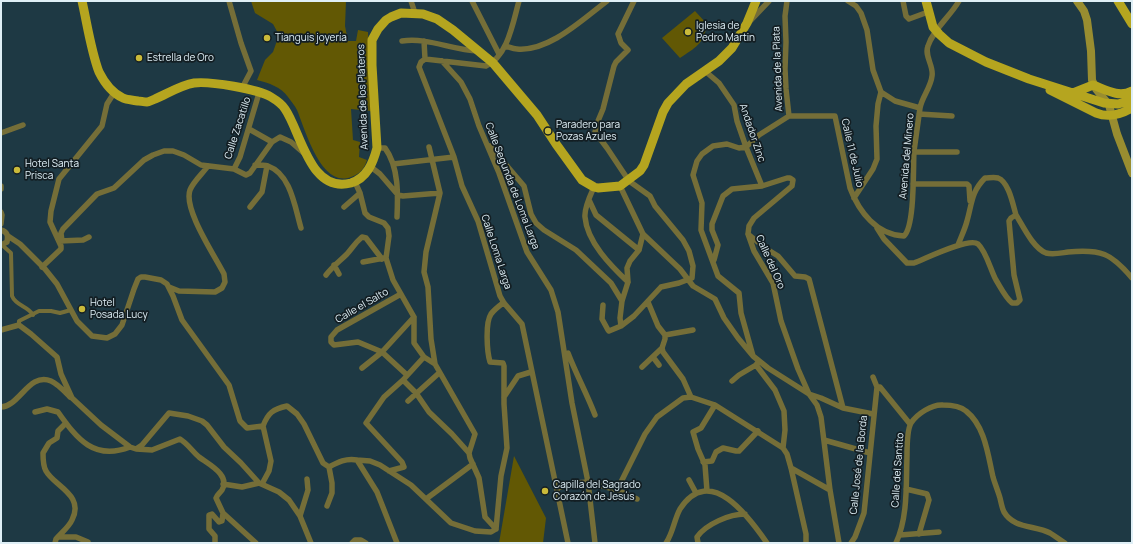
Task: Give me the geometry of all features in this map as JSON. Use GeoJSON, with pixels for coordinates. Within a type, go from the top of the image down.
{"type":"FeatureCollection","features":[{"type":"Feature","properties":{"kind":"main road"},"geometry":{"type":"LineString","coordinates":[[82,1],[99,72],[114,93],[123,98],[147,102],[193,83],[219,84],[242,88],[269,96],[285,108],[294,124],[306,155],[313,166],[324,178],[343,184],[355,182]]}},
{"type":"Feature","properties":{"kind":"main road"},"geometry":{"type":"LineString","coordinates":[[594,187],[620,186],[640,172],[644,165],[663,112],[668,103],[680,90],[732,48],[747,23],[756,1]]}},
{"type":"Feature","properties":{"kind":"main road"},"geometry":{"type":"LineString","coordinates":[[926,1],[928,12],[936,30],[949,43],[986,62],[1030,79],[1109,105],[1132,100]]}},
{"type":"Feature","properties":{"kind":"main road"},"geometry":{"type":"LineString","coordinates":[[1077,1],[1087,20],[1091,51],[1092,80],[1109,105],[1117,134],[1132,173]]}},
{"type":"Feature","properties":{"kind":"main road"},"geometry":{"type":"LineString","coordinates":[[1118,1],[1132,24]]}},
{"type":"Feature","properties":{"kind":"main road","name":"Avenida de los Plateros"},"geometry":{"type":"LineString","coordinates":[[355,182],[371,167],[381,148],[372,65],[372,40],[378,29],[386,20],[402,14],[415,13],[438,19],[493,63],[537,115],[582,180],[594,187]]}},
{"type":"Feature","properties":{"kind":"main road"},"geometry":{"type":"LineString","coordinates":[[1030,79],[1104,116],[1112,116],[1132,108]]}},
{"type":"Feature","properties":{"kind":"main road"},"geometry":{"type":"LineString","coordinates":[[1094,85],[1116,94],[1129,93],[1132,91]]}},
{"type":"Feature","properties":{"kind":"main road"},"geometry":{"type":"LineString","coordinates":[[1072,93],[1077,93],[1094,85]]}},
{"type":"Feature","properties":{"kind":"street"},"geometry":{"type":"LineString","coordinates":[[229,1],[251,71],[242,88]]}},
{"type":"Feature","properties":{"kind":"street"},"geometry":{"type":"LineString","coordinates":[[411,1],[415,13]]}},
{"type":"Feature","properties":{"kind":"street"},"geometry":{"type":"LineString","coordinates":[[472,1],[499,54]]}},
{"type":"Feature","properties":{"kind":"street"},"geometry":{"type":"LineString","coordinates":[[424,41],[425,59],[486,66],[493,63],[505,46],[509,38],[519,1]]}},
{"type":"Feature","properties":{"kind":"street"},"geometry":{"type":"LineString","coordinates":[[505,46],[517,49],[535,47],[559,37],[608,1]]}},
{"type":"Feature","properties":{"kind":"street"},"geometry":{"type":"LineString","coordinates":[[634,1],[618,34],[621,43],[628,50],[614,66],[603,109],[595,132],[629,181],[650,196],[655,206],[684,240],[689,251],[692,266],[692,278],[690,281]]}},
{"type":"Feature","properties":{"kind":"street"},"geometry":{"type":"LineString","coordinates":[[747,23],[769,1]]}},
{"type":"Feature","properties":{"kind":"street","name":"Avenida de la Plata"},"geometry":{"type":"LineString","coordinates":[[746,147],[759,135],[789,116],[785,76],[785,16],[787,1]]}},
{"type":"Feature","properties":{"kind":"street"},"geometry":{"type":"LineString","coordinates":[[848,1],[856,6],[861,12],[867,30],[873,70],[880,92],[876,126],[877,159],[873,169],[854,198]]}},
{"type":"Feature","properties":{"kind":"street"},"geometry":{"type":"LineString","coordinates":[[904,1],[906,16],[908,19],[928,12]]}},
{"type":"Feature","properties":{"kind":"street","name":"Avenida del Minero"},"geometry":{"type":"LineString","coordinates":[[861,212],[881,230],[899,236],[904,236],[907,233],[912,206],[914,152],[919,114],[921,102],[932,78],[927,51],[936,30],[959,1]]}},
{"type":"Feature","properties":{"kind":"street"},"geometry":{"type":"LineString","coordinates":[[402,41],[424,41],[461,50],[478,51]]}},
{"type":"Feature","properties":{"kind":"street","name":"Calle Loma Larga"},"geometry":{"type":"LineString","coordinates":[[425,59],[421,62],[419,67],[454,158],[462,186],[478,221],[500,296],[522,324],[568,543]]}},
{"type":"Feature","properties":{"kind":"street","name":"Calle Segunda de Loma Larga"},"geometry":{"type":"LineString","coordinates":[[442,61],[461,82],[467,93],[499,173],[527,252],[551,290],[558,312],[572,403],[588,482],[595,543]]}},
{"type":"Feature","properties":{"kind":"street","name":"Andador Zinc"},"geometry":{"type":"LineString","coordinates":[[705,71],[719,83],[734,105],[737,121],[762,186]]}},
{"type":"Feature","properties":{"kind":"street"},"geometry":{"type":"LineString","coordinates":[[880,92],[895,101],[920,108]]}},
{"type":"Feature","properties":{"kind":"street"},"geometry":{"type":"LineString","coordinates":[[89,237],[83,240],[61,241],[50,222],[51,211],[59,179],[102,126],[107,104],[114,93]]}},
{"type":"Feature","properties":{"kind":"street","name":"Calle Zacatillo"},"geometry":{"type":"LineString","coordinates":[[234,169],[240,157],[259,93]]}},
{"type":"Feature","properties":{"kind":"street"},"geometry":{"type":"LineString","coordinates":[[919,114],[952,116]]}},
{"type":"Feature","properties":{"kind":"street","name":"Calle 11 de Julio"},"geometry":{"type":"LineString","coordinates":[[789,116],[835,116],[840,146],[854,198],[861,212]]}},
{"type":"Feature","properties":{"kind":"street"},"geometry":{"type":"LineString","coordinates":[[1,133],[23,125]]}},
{"type":"Feature","properties":{"kind":"street"},"geometry":{"type":"LineString","coordinates":[[249,129],[272,142],[280,137],[291,142],[306,155]]}},
{"type":"Feature","properties":{"kind":"street"},"geometry":{"type":"LineString","coordinates":[[485,140],[524,186],[531,214],[536,223],[544,230],[576,250],[611,283],[622,301]]}},
{"type":"Feature","properties":{"kind":"street","name":"Calle Zacatillo"},"geometry":{"type":"LineString","coordinates":[[42,267],[61,249],[62,229],[97,194],[114,188],[144,160],[153,155],[164,151],[173,151],[184,155],[196,163],[234,169],[246,175],[250,173],[272,142]]}},
{"type":"Feature","properties":{"kind":"street"},"geometry":{"type":"LineString","coordinates":[[746,147],[739,148],[727,144],[713,146],[702,154],[697,161],[694,170],[694,180],[702,203],[701,230],[714,260],[718,276],[739,293],[741,313],[753,356]]}},
{"type":"Feature","properties":{"kind":"street"},"geometry":{"type":"LineString","coordinates":[[429,147],[440,193],[426,252],[424,272],[428,287],[431,340],[435,364],[475,434],[469,453],[472,464],[479,478],[485,517],[496,529]]}},
{"type":"Feature","properties":{"kind":"street"},"geometry":{"type":"LineString","coordinates":[[381,148],[389,152],[393,164],[398,195],[397,217]]}},
{"type":"Feature","properties":{"kind":"street"},"geometry":{"type":"LineString","coordinates":[[914,152],[957,152]]}},
{"type":"Feature","properties":{"kind":"street"},"geometry":{"type":"LineString","coordinates":[[393,164],[454,158]]}},
{"type":"Feature","properties":{"kind":"street"},"geometry":{"type":"LineString","coordinates":[[255,165],[267,166],[283,176],[301,228]]}},
{"type":"Feature","properties":{"kind":"street"},"geometry":{"type":"LineString","coordinates":[[1,230],[20,244],[57,284],[77,321],[92,336],[106,338],[114,334],[122,325],[134,289],[141,277],[161,280],[169,287],[179,291],[215,292],[222,288],[226,282],[224,274],[199,228],[188,198],[190,189],[208,166]]}},
{"type":"Feature","properties":{"kind":"street"},"geometry":{"type":"LineString","coordinates":[[250,207],[262,192],[267,166]]}},
{"type":"Feature","properties":{"kind":"street"},"geometry":{"type":"LineString","coordinates":[[371,167],[380,174],[398,195],[403,196],[440,193]]}},
{"type":"Feature","properties":{"kind":"street","name":"Calle del Oro"},"geometry":{"type":"LineString","coordinates":[[762,186],[787,178],[793,180],[792,186],[754,218],[749,226],[748,234],[754,250],[772,283],[781,321],[798,369],[821,417],[830,490],[839,543]]}},
{"type":"Feature","properties":{"kind":"street"},"geometry":{"type":"LineString","coordinates":[[970,206],[973,196],[981,182],[985,178],[997,178],[1003,181],[1008,189],[1016,215],[1026,232],[1038,247],[1046,253],[1053,254],[1083,251],[1106,254],[1120,264],[1132,278]]}},
{"type":"Feature","properties":{"kind":"street"},"geometry":{"type":"LineString","coordinates":[[355,182],[360,193],[365,213],[368,216],[384,223],[388,228],[389,236],[384,258]]}},
{"type":"Feature","properties":{"kind":"street"},"geometry":{"type":"LineString","coordinates":[[913,184],[967,184],[970,186],[968,220],[958,245]]}},
{"type":"Feature","properties":{"kind":"street"},"geometry":{"type":"LineString","coordinates":[[620,186],[643,234],[680,268],[693,286],[715,299],[724,318],[753,356],[775,390],[784,411],[785,430],[783,448]]}},
{"type":"Feature","properties":{"kind":"street"},"geometry":{"type":"LineString","coordinates":[[714,260],[718,245],[712,230],[712,224],[723,196],[732,189],[762,186]]}},
{"type":"Feature","properties":{"kind":"street"},"geometry":{"type":"LineString","coordinates":[[594,187],[585,218],[589,232],[606,260],[628,282]]}},
{"type":"Feature","properties":{"kind":"street"},"geometry":{"type":"LineString","coordinates":[[344,207],[360,193]]}},
{"type":"Feature","properties":{"kind":"street"},"geometry":{"type":"LineString","coordinates":[[589,200],[596,215],[639,250]]}},
{"type":"Feature","properties":{"kind":"street"},"geometry":{"type":"LineString","coordinates":[[1,212],[1,224]]}},
{"type":"Feature","properties":{"kind":"street"},"geometry":{"type":"LineString","coordinates":[[876,226],[884,239],[907,263],[914,263],[958,245],[971,242],[977,244],[982,249],[1007,299],[1012,303],[1017,303],[1020,300],[1014,275],[1009,221],[1016,215]]}},
{"type":"Feature","properties":{"kind":"street"},"geometry":{"type":"LineString","coordinates":[[621,326],[620,318],[622,301],[628,282],[627,268],[630,261],[639,250],[643,234]]}},
{"type":"Feature","properties":{"kind":"street"},"geometry":{"type":"LineString","coordinates":[[748,234],[765,248],[778,256],[795,276],[809,278],[843,408]]}},
{"type":"Feature","properties":{"kind":"street"},"geometry":{"type":"LineString","coordinates":[[8,236],[7,242],[1,245],[11,253],[12,296],[14,301],[31,311],[33,315]]}},
{"type":"Feature","properties":{"kind":"street"},"geometry":{"type":"LineString","coordinates":[[326,274],[346,255],[355,243],[362,237],[366,238],[384,258],[393,280],[414,317],[414,343],[424,357],[435,364]]}},
{"type":"Feature","properties":{"kind":"street"},"geometry":{"type":"LineString","coordinates":[[363,262],[384,258]]}},
{"type":"Feature","properties":{"kind":"street"},"geometry":{"type":"LineString","coordinates":[[334,265],[339,274]]}},
{"type":"Feature","properties":{"kind":"street"},"geometry":{"type":"LineString","coordinates":[[603,305],[602,320],[608,330],[621,326],[634,316],[661,287],[690,281]]}},
{"type":"Feature","properties":{"kind":"street"},"geometry":{"type":"LineString","coordinates":[[169,287],[182,320],[229,385],[240,421],[247,428],[264,426]]}},
{"type":"Feature","properties":{"kind":"street"},"geometry":{"type":"LineString","coordinates":[[173,296],[179,291]]}},
{"type":"Feature","properties":{"kind":"street","name":"Calle el Salto"},"geometry":{"type":"LineString","coordinates":[[401,294],[337,330],[331,337],[331,342],[334,345],[358,342],[382,352],[405,378],[429,412],[469,453]]}},
{"type":"Feature","properties":{"kind":"street"},"geometry":{"type":"LineString","coordinates":[[496,529],[501,476],[507,448],[504,398],[504,363],[490,362],[488,352],[488,328],[491,315],[503,302],[504,303]]}},
{"type":"Feature","properties":{"kind":"street"},"geometry":{"type":"LineString","coordinates":[[642,367],[662,348],[666,339],[655,320],[648,302]]}},
{"type":"Feature","properties":{"kind":"street"},"geometry":{"type":"LineString","coordinates":[[19,325],[19,321],[40,311],[51,311],[60,314],[71,310]]}},
{"type":"Feature","properties":{"kind":"street"},"geometry":{"type":"LineString","coordinates":[[362,368],[382,352],[414,317]]}},
{"type":"Feature","properties":{"kind":"street"},"geometry":{"type":"LineString","coordinates":[[1,330],[19,325]]}},
{"type":"Feature","properties":{"kind":"street"},"geometry":{"type":"LineString","coordinates":[[19,325],[57,357],[72,398]]}},
{"type":"Feature","properties":{"kind":"street"},"geometry":{"type":"LineString","coordinates":[[665,335],[692,330]]}},
{"type":"Feature","properties":{"kind":"street","name":"Calle Segunda de Loma Larga"},"geometry":{"type":"LineString","coordinates":[[564,344],[595,415]]}},
{"type":"Feature","properties":{"kind":"street"},"geometry":{"type":"LineString","coordinates":[[662,348],[663,352],[688,387],[691,397]]}},
{"type":"Feature","properties":{"kind":"street"},"geometry":{"type":"LineString","coordinates":[[389,471],[404,467],[402,462],[366,423],[384,397],[405,378],[424,357]]}},
{"type":"Feature","properties":{"kind":"street"},"geometry":{"type":"LineString","coordinates":[[652,357],[659,365]]}},
{"type":"Feature","properties":{"kind":"street"},"geometry":{"type":"LineString","coordinates":[[757,363],[809,394],[843,408],[873,414]]}},
{"type":"Feature","properties":{"kind":"street"},"geometry":{"type":"LineString","coordinates":[[732,381],[757,363]]}},
{"type":"Feature","properties":{"kind":"street"},"geometry":{"type":"LineString","coordinates":[[504,398],[518,376],[531,372]]}},
{"type":"Feature","properties":{"kind":"street"},"geometry":{"type":"LineString","coordinates":[[408,401],[439,373]]}},
{"type":"Feature","properties":{"kind":"street"},"geometry":{"type":"LineString","coordinates":[[873,377],[877,387],[880,387],[910,424]]}},
{"type":"Feature","properties":{"kind":"street"},"geometry":{"type":"LineString","coordinates":[[1,407],[14,401],[34,382],[42,380],[51,381],[101,425],[133,448],[152,450],[180,439],[188,444],[198,456],[221,474],[223,479],[222,490],[216,498],[223,513],[256,543]]}},
{"type":"Feature","properties":{"kind":"street","name":"Calle José de la Borda"},"geometry":{"type":"LineString","coordinates":[[851,543],[855,537],[864,513],[873,414],[877,387]]}},
{"type":"Feature","properties":{"kind":"street"},"geometry":{"type":"LineString","coordinates":[[617,490],[645,434],[657,417],[683,398],[691,397],[715,404],[783,448],[787,454],[806,534],[806,543]]}},
{"type":"Feature","properties":{"kind":"street"},"geometry":{"type":"LineString","coordinates":[[706,491],[705,465],[693,432],[701,428],[715,404]]}},
{"type":"Feature","properties":{"kind":"street","name":"Calle del Santito"},"geometry":{"type":"LineString","coordinates":[[896,543],[900,535],[903,521],[906,489],[907,443],[910,424],[926,408],[939,404],[954,405],[966,411],[982,432],[1004,512],[1016,524],[1037,528],[1050,533],[1065,543]]}},
{"type":"Feature","properties":{"kind":"street"},"geometry":{"type":"LineString","coordinates":[[223,484],[242,487],[260,484],[269,471],[270,461],[264,426],[266,417],[277,408],[287,406],[297,414],[304,424],[323,463],[329,467],[332,493],[327,506]]}},
{"type":"Feature","properties":{"kind":"street"},"geometry":{"type":"LineString","coordinates":[[35,412],[47,409],[58,412],[70,430],[92,448],[99,451],[117,451],[142,445],[169,413],[202,420],[224,448],[238,459],[260,484],[279,492],[293,504],[300,516],[311,543]]}},
{"type":"Feature","properties":{"kind":"street"},"geometry":{"type":"LineString","coordinates":[[55,543],[72,520],[75,510],[70,495],[46,472],[43,453],[48,443],[57,438],[58,431],[66,423]]}},
{"type":"Feature","properties":{"kind":"street"},"geometry":{"type":"LineString","coordinates":[[703,462],[712,461],[716,452],[723,448],[739,451],[758,431]]}},
{"type":"Feature","properties":{"kind":"street"},"geometry":{"type":"LineString","coordinates":[[824,440],[870,453]]}},
{"type":"Feature","properties":{"kind":"street"},"geometry":{"type":"LineString","coordinates":[[329,467],[338,462],[351,459],[370,461],[380,465],[411,485],[451,523],[475,531],[491,532],[496,529]]}},
{"type":"Feature","properties":{"kind":"street"},"geometry":{"type":"LineString","coordinates":[[357,460],[377,492],[397,543]]}},
{"type":"Feature","properties":{"kind":"street"},"geometry":{"type":"LineString","coordinates":[[426,500],[472,464]]}},
{"type":"Feature","properties":{"kind":"street"},"geometry":{"type":"LineString","coordinates":[[790,468],[830,490]]}},
{"type":"Feature","properties":{"kind":"street"},"geometry":{"type":"LineString","coordinates":[[300,516],[308,490],[307,479]]}},
{"type":"Feature","properties":{"kind":"street"},"geometry":{"type":"LineString","coordinates":[[689,480],[696,493]]}},
{"type":"Feature","properties":{"kind":"street"},"geometry":{"type":"LineString","coordinates":[[557,488],[574,483],[588,482],[617,490],[637,499]]}},
{"type":"Feature","properties":{"kind":"street"},"geometry":{"type":"LineString","coordinates":[[906,489],[927,494],[928,496],[929,500],[919,534]]}},
{"type":"Feature","properties":{"kind":"street"},"geometry":{"type":"LineString","coordinates":[[666,543],[670,538],[676,518],[681,509],[696,493],[706,491],[724,496],[740,508],[767,543]]}},
{"type":"Feature","properties":{"kind":"street"},"geometry":{"type":"LineString","coordinates":[[215,543],[215,536],[209,529],[209,515],[212,514],[219,522],[221,522],[223,513]]}},
{"type":"Feature","properties":{"kind":"street"},"geometry":{"type":"LineString","coordinates":[[698,543],[697,537],[701,530],[712,524],[740,514],[745,514]]}},
{"type":"Feature","properties":{"kind":"street"},"geometry":{"type":"LineString","coordinates":[[900,535],[939,532]]}},
{"type":"Feature","properties":{"kind":"street"},"geometry":{"type":"LineString","coordinates":[[58,537],[76,537],[88,542]]}},
{"type":"Feature","properties":{"kind":"street"},"geometry":{"type":"LineString","coordinates":[[352,543],[355,540],[361,540],[366,543]]}},
{"type":"Feature","properties":{"kind":"shaded area"},"geometry":{"type":"Polygon","coordinates":[[[251,1],[346,1],[345,26],[348,41],[356,41],[358,30],[368,32],[371,111],[351,109],[353,140],[360,142],[359,157],[367,160],[363,169],[359,173],[351,177],[340,178],[331,174],[323,166],[316,155],[297,110],[288,97],[274,86],[257,80],[265,60],[273,52],[279,35],[273,24],[255,13],[251,1]]]}},
{"type":"Feature","properties":{"kind":"shaded area"},"geometry":{"type":"Polygon","coordinates":[[[695,11],[707,24],[706,31],[698,45],[680,58],[662,38],[695,11]]]}},
{"type":"Feature","properties":{"kind":"shaded area"},"geometry":{"type":"Polygon","coordinates":[[[514,456],[546,518],[543,543],[499,543],[514,456]]]}},
{"type":"Feature","properties":{"kind":"place","name":"Iglesia de Pedro Martin"},"geometry":{"type":"Point","coordinates":[688,32]}},
{"type":"Feature","properties":{"kind":"place","name":"Tianguis joyería"},"geometry":{"type":"Point","coordinates":[267,38]}},
{"type":"Feature","properties":{"kind":"place","name":"Estrella de Oro"},"geometry":{"type":"Point","coordinates":[139,58]}},
{"type":"Feature","properties":{"kind":"place","name":"Paradero para Pozas Azules"},"geometry":{"type":"Point","coordinates":[548,131]}},
{"type":"Feature","properties":{"kind":"place","name":"Hotel Santa Prisca"},"geometry":{"type":"Point","coordinates":[17,170]}},
{"type":"Feature","properties":{"kind":"place","name":"Hotel Posada Lucy"},"geometry":{"type":"Point","coordinates":[82,309]}},
{"type":"Feature","properties":{"kind":"place","name":"Capilla del Sagrado Corazón de Jesús"},"geometry":{"type":"Point","coordinates":[545,491]}}]}
